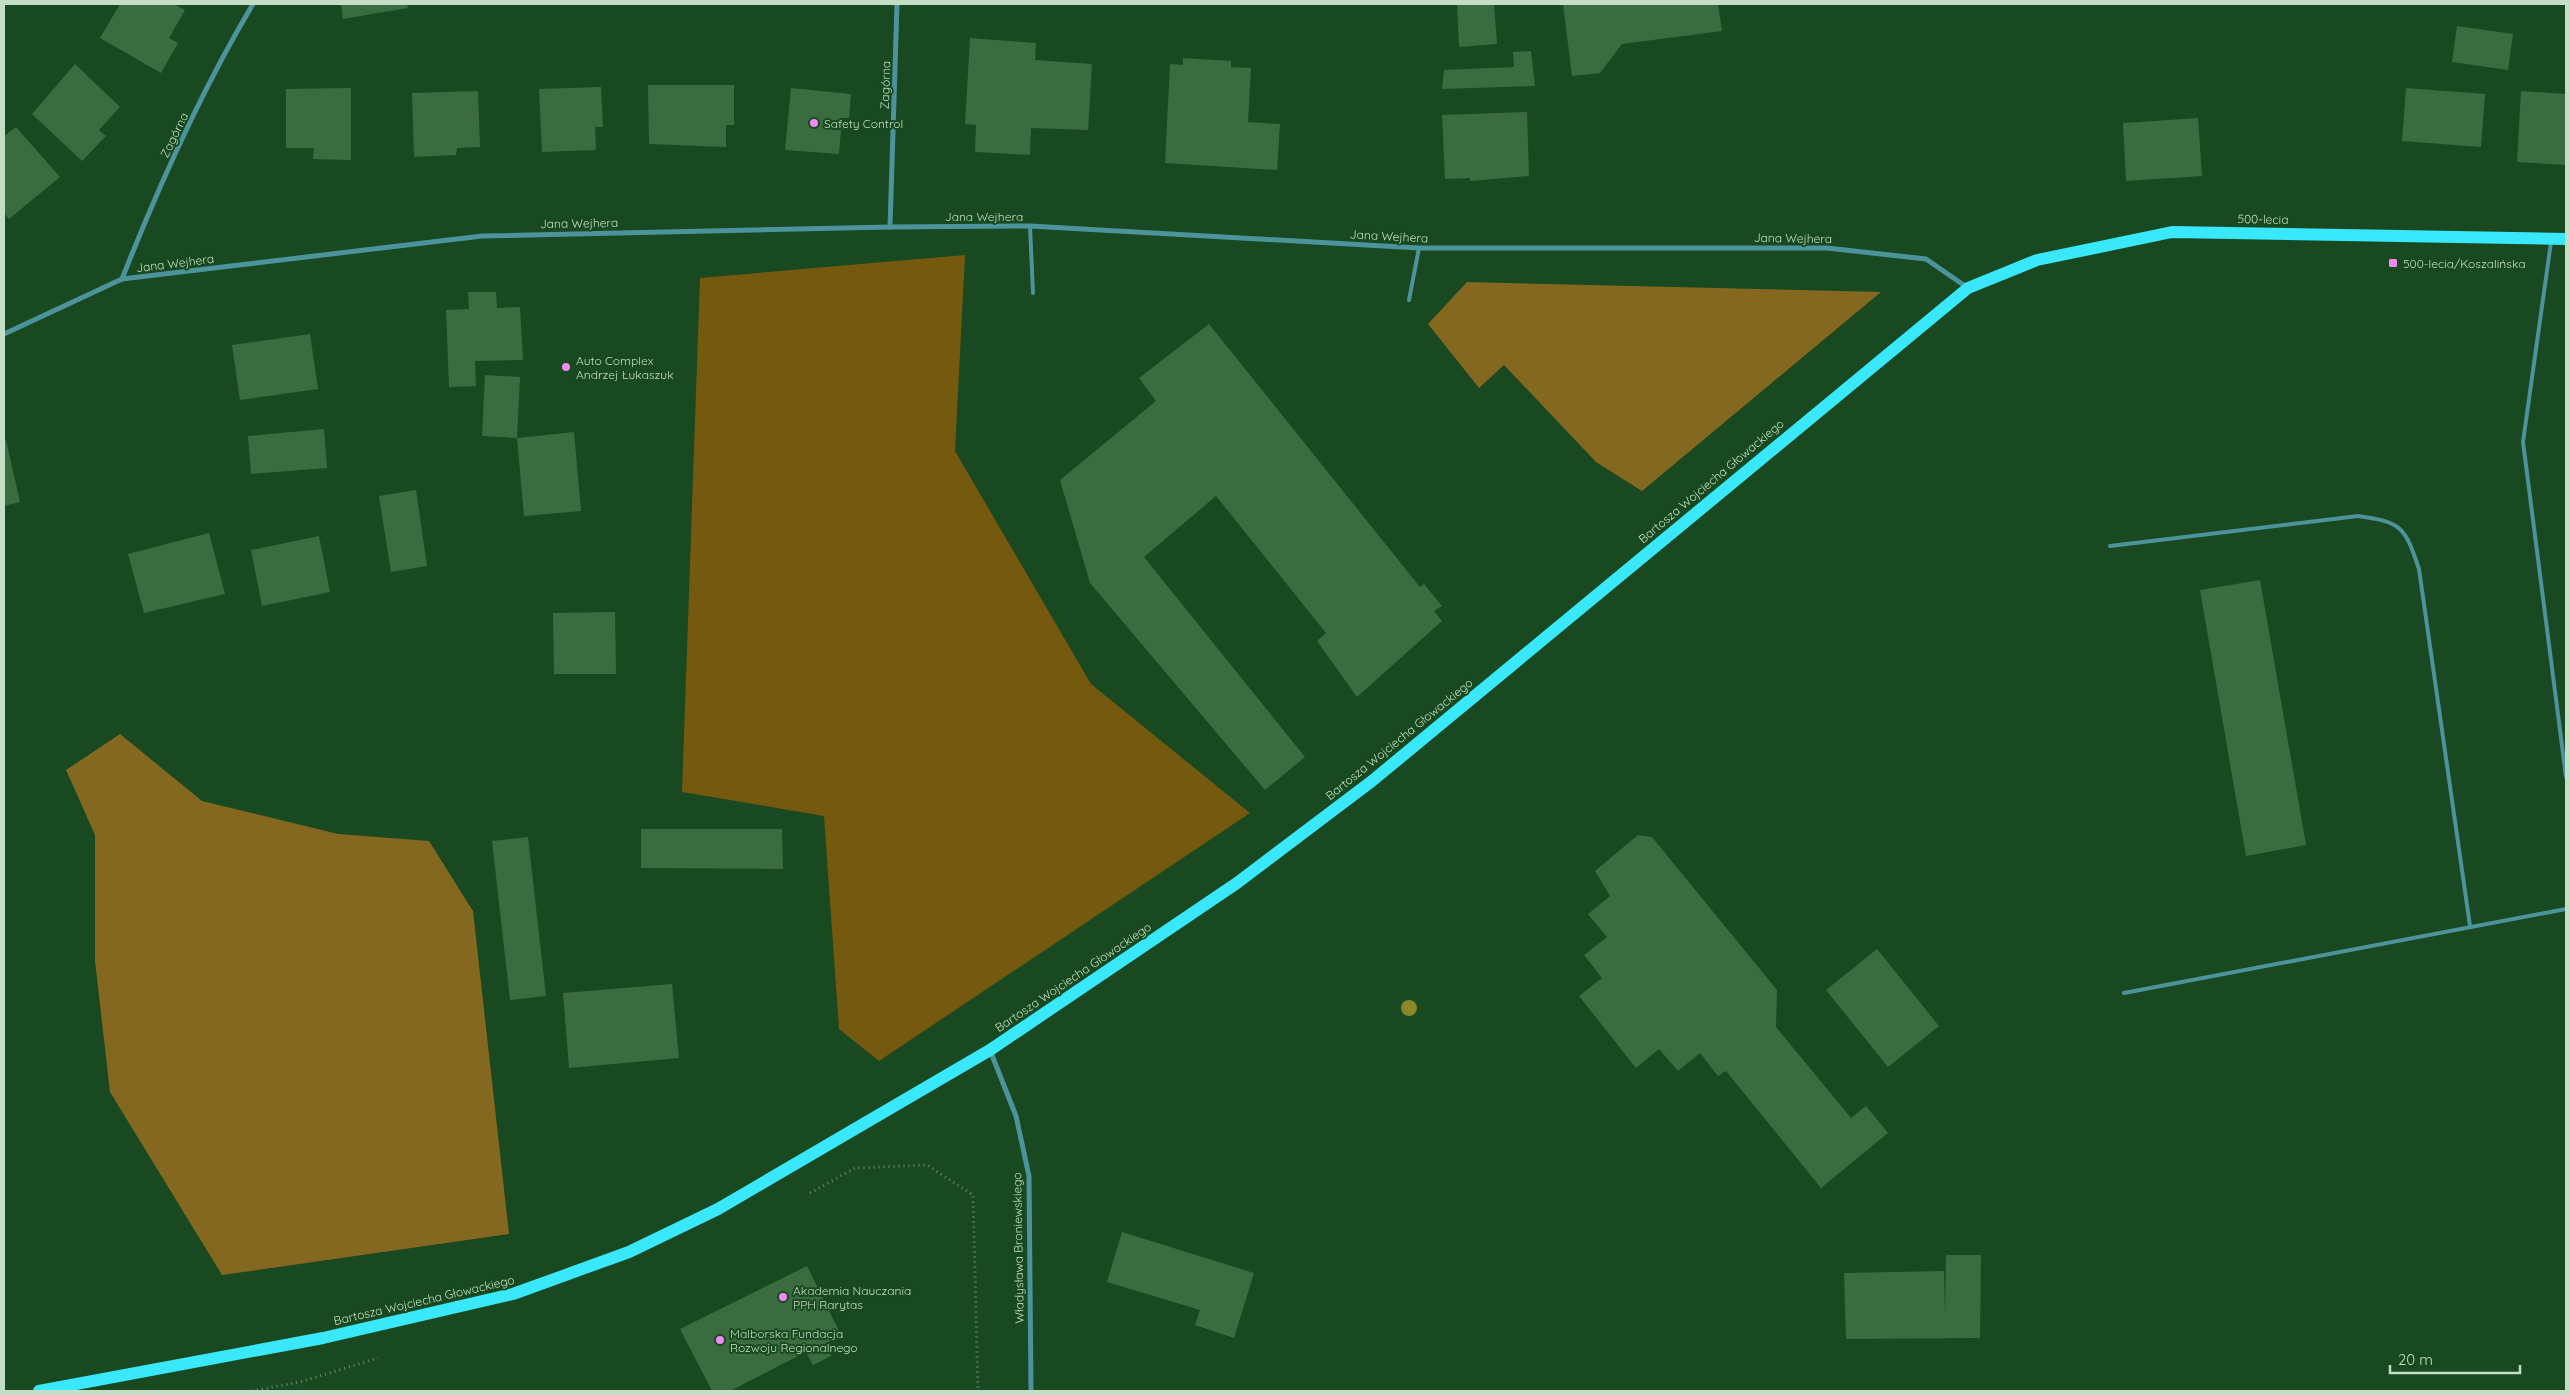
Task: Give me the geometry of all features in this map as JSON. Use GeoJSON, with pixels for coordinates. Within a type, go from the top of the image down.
{"type":"FeatureCollection","features":[{"type":"Feature","properties":{"kind":"main road","name":"500-lecia"},"geometry":{"type":"LineString","coordinates":[[1968,288],[2037,260],[2172,232],[2566,239]]}},
{"type":"Feature","properties":{"kind":"main road","name":"Bartosza Wojciecha Głowackiego"},"geometry":{"type":"LineString","coordinates":[[39,1391],[323,1338],[512,1294],[629,1252],[718,1209],[990,1050],[1237,883],[1372,781],[1968,288]]}},
{"type":"Feature","properties":{"kind":"street","name":"Zagórna"},"geometry":{"type":"LineString","coordinates":[[122,279],[148,211],[229,44],[252,4]]}},
{"type":"Feature","properties":{"kind":"street","name":"Zagórna"},"geometry":{"type":"LineString","coordinates":[[890,227],[897,4]]}},
{"type":"Feature","properties":{"kind":"street","name":"Jana Wejhera"},"geometry":{"type":"LineString","coordinates":[[4,334],[122,279],[482,236],[890,227],[1030,226],[1419,248],[1827,248],[1926,259],[1968,288]]}},
{"type":"Feature","properties":{"kind":"street","name":"Władysława Broniewskiego"},"geometry":{"type":"LineString","coordinates":[[990,1050],[1016,1116],[1029,1176],[1031,1391]]}},
{"type":"Feature","properties":{"kind":"lane"},"geometry":{"type":"LineString","coordinates":[[1030,226],[1033,293]]}},
{"type":"Feature","properties":{"kind":"lane"},"geometry":{"type":"LineString","coordinates":[[2551,239],[2524,442],[2566,777]]}},
{"type":"Feature","properties":{"kind":"lane"},"geometry":{"type":"LineString","coordinates":[[1409,300],[1419,248]]}},
{"type":"Feature","properties":{"kind":"lane"},"geometry":{"type":"LineString","coordinates":[[2110,546],[2358,516],[2387,520],[2408,536],[2419,569],[2470,926]]}},
{"type":"Feature","properties":{"kind":"lane"},"geometry":{"type":"LineString","coordinates":[[2124,993],[2566,909]]}},
{"type":"Feature","properties":{"kind":"path"},"geometry":{"type":"LineString","coordinates":[[804,1196],[855,1168],[927,1165],[973,1195],[978,1391]]}},
{"type":"Feature","properties":{"kind":"path"},"geometry":{"type":"LineString","coordinates":[[252,1391],[300,1382],[386,1356]]}},
{"type":"Feature","properties":{"kind":"shaded area"},"geometry":{"type":"Polygon","coordinates":[[[965,255],[955,451],[1091,684],[1250,813],[879,1061],[839,1029],[824,816],[682,792],[700,278],[965,255]]]}},
{"type":"Feature","properties":{"kind":"shaded area"},"geometry":{"type":"Polygon","coordinates":[[[1467,282],[1881,292],[1642,491],[1596,462],[1504,365],[1479,388],[1428,324],[1467,282]]]}},
{"type":"Feature","properties":{"kind":"shaded area"},"geometry":{"type":"Polygon","coordinates":[[[120,734],[202,801],[338,834],[429,841],[473,911],[509,1234],[222,1275],[110,1092],[95,961],[95,835],[66,770],[120,734]]]}},
{"type":"Feature","properties":{"kind":"building"},"geometry":{"type":"Polygon","coordinates":[[[120,4],[174,4],[185,10],[169,38],[178,43],[161,73],[100,38],[120,4]]]}},
{"type":"Feature","properties":{"kind":"building"},"geometry":{"type":"Polygon","coordinates":[[[341,4],[407,4],[408,8],[343,19],[341,4]]]}},
{"type":"Feature","properties":{"kind":"building"},"geometry":{"type":"Polygon","coordinates":[[[1457,4],[1494,4],[1497,44],[1459,47],[1457,4]]]}},
{"type":"Feature","properties":{"kind":"building"},"geometry":{"type":"Polygon","coordinates":[[[1563,4],[1718,4],[1722,31],[1622,44],[1600,73],[1572,76],[1563,4]]]}},
{"type":"Feature","properties":{"kind":"building"},"geometry":{"type":"Polygon","coordinates":[[[2457,26],[2513,34],[2508,70],[2452,62],[2457,26]]]}},
{"type":"Feature","properties":{"kind":"building"},"geometry":{"type":"Polygon","coordinates":[[[970,38],[1036,43],[1035,60],[1092,64],[1088,130],[1031,128],[1030,155],[975,152],[976,125],[965,124],[970,38]]]}},
{"type":"Feature","properties":{"kind":"building"},"geometry":{"type":"Polygon","coordinates":[[[1531,51],[1535,86],[1442,89],[1444,70],[1514,67],[1513,52],[1531,51]]]}},
{"type":"Feature","properties":{"kind":"building"},"geometry":{"type":"Polygon","coordinates":[[[1183,58],[1231,61],[1231,67],[1251,68],[1248,122],[1280,124],[1277,170],[1165,163],[1170,64],[1183,65],[1183,58]]]}},
{"type":"Feature","properties":{"kind":"building"},"geometry":{"type":"Polygon","coordinates":[[[75,64],[120,107],[99,130],[106,136],[82,161],[32,114],[75,64]]]}},
{"type":"Feature","properties":{"kind":"building"},"geometry":{"type":"Polygon","coordinates":[[[648,85],[734,85],[734,125],[726,125],[726,147],[649,144],[648,85]]]}},
{"type":"Feature","properties":{"kind":"building"},"geometry":{"type":"Polygon","coordinates":[[[601,87],[603,127],[595,127],[596,150],[542,152],[539,89],[601,87]]]}},
{"type":"Feature","properties":{"kind":"building"},"geometry":{"type":"Polygon","coordinates":[[[351,88],[351,160],[313,159],[314,148],[286,148],[286,89],[351,88]]]}},
{"type":"Feature","properties":{"kind":"building","name":"Safety Control"},"geometry":{"type":"Polygon","coordinates":[[[791,88],[851,94],[849,118],[842,118],[841,128],[848,128],[841,130],[839,154],[785,150],[791,88]]]}},
{"type":"Feature","properties":{"kind":"building"},"geometry":{"type":"Polygon","coordinates":[[[2406,88],[2485,94],[2481,147],[2402,141],[2406,88]]]}},
{"type":"Feature","properties":{"kind":"building"},"geometry":{"type":"Polygon","coordinates":[[[478,91],[480,147],[457,148],[456,155],[414,157],[412,93],[478,91]]]}},
{"type":"Feature","properties":{"kind":"building"},"geometry":{"type":"Polygon","coordinates":[[[2521,91],[2566,94],[2566,165],[2517,162],[2521,91]]]}},
{"type":"Feature","properties":{"kind":"building"},"geometry":{"type":"Polygon","coordinates":[[[1527,112],[1529,176],[1470,181],[1470,178],[1445,179],[1442,115],[1527,112]]]}},
{"type":"Feature","properties":{"kind":"building"},"geometry":{"type":"Polygon","coordinates":[[[2198,118],[2202,176],[2126,181],[2123,123],[2198,118]]]}},
{"type":"Feature","properties":{"kind":"building"},"geometry":{"type":"Polygon","coordinates":[[[16,127],[60,177],[9,219],[4,213],[4,136],[16,127]]]}},
{"type":"Feature","properties":{"kind":"building"},"geometry":{"type":"Polygon","coordinates":[[[468,292],[496,292],[497,308],[520,307],[523,360],[475,361],[476,386],[449,387],[446,310],[469,309],[468,292]]]}},
{"type":"Feature","properties":{"kind":"building"},"geometry":{"type":"Polygon","coordinates":[[[1209,324],[1420,587],[1424,584],[1442,606],[1434,611],[1442,621],[1357,697],[1317,641],[1326,633],[1216,496],[1144,557],[1305,757],[1265,790],[1090,583],[1060,480],[1156,401],[1139,378],[1209,324]]]}},
{"type":"Feature","properties":{"kind":"building"},"geometry":{"type":"Polygon","coordinates":[[[310,334],[318,389],[240,400],[232,345],[310,334]]]}},
{"type":"Feature","properties":{"kind":"building"},"geometry":{"type":"Polygon","coordinates":[[[485,375],[520,377],[517,438],[482,436],[485,375]]]}},
{"type":"Feature","properties":{"kind":"building"},"geometry":{"type":"Polygon","coordinates":[[[324,429],[327,468],[251,474],[248,436],[324,429]]]}},
{"type":"Feature","properties":{"kind":"building"},"geometry":{"type":"Polygon","coordinates":[[[574,432],[581,511],[524,516],[517,438],[574,432]]]}},
{"type":"Feature","properties":{"kind":"building"},"geometry":{"type":"Polygon","coordinates":[[[4,440],[6,440],[20,502],[4,506],[4,440]]]}},
{"type":"Feature","properties":{"kind":"building"},"geometry":{"type":"Polygon","coordinates":[[[416,490],[427,566],[391,572],[379,496],[416,490]]]}},
{"type":"Feature","properties":{"kind":"building"},"geometry":{"type":"Polygon","coordinates":[[[209,533],[225,594],[144,613],[128,554],[209,533]]]}},
{"type":"Feature","properties":{"kind":"building"},"geometry":{"type":"Polygon","coordinates":[[[319,536],[330,592],[262,606],[251,550],[319,536]]]}},
{"type":"Feature","properties":{"kind":"building"},"geometry":{"type":"Polygon","coordinates":[[[2260,580],[2306,845],[2246,856],[2200,590],[2260,580]]]}},
{"type":"Feature","properties":{"kind":"building"},"geometry":{"type":"Polygon","coordinates":[[[615,612],[616,674],[554,674],[553,613],[615,612]]]}},
{"type":"Feature","properties":{"kind":"building"},"geometry":{"type":"Polygon","coordinates":[[[641,829],[782,829],[783,869],[641,868],[641,829]]]}},
{"type":"Feature","properties":{"kind":"building"},"geometry":{"type":"Polygon","coordinates":[[[1638,835],[1652,837],[1777,990],[1776,1027],[1851,1118],[1866,1106],[1888,1133],[1821,1188],[1726,1071],[1718,1076],[1700,1053],[1678,1071],[1659,1049],[1636,1068],[1579,996],[1602,978],[1584,955],[1607,937],[1588,914],[1610,896],[1595,871],[1638,835]]]}},
{"type":"Feature","properties":{"kind":"building"},"geometry":{"type":"Polygon","coordinates":[[[528,837],[546,996],[510,1000],[492,841],[528,837]]]}},
{"type":"Feature","properties":{"kind":"building"},"geometry":{"type":"Polygon","coordinates":[[[1877,949],[1939,1026],[1888,1067],[1826,990],[1877,949]]]}},
{"type":"Feature","properties":{"kind":"building"},"geometry":{"type":"Polygon","coordinates":[[[672,984],[679,1058],[569,1068],[563,993],[672,984]]]}},
{"type":"Feature","properties":{"kind":"building"},"geometry":{"type":"Polygon","coordinates":[[[1122,1232],[1254,1273],[1234,1338],[1195,1325],[1200,1310],[1107,1282],[1122,1232]]]}},
{"type":"Feature","properties":{"kind":"building"},"geometry":{"type":"Polygon","coordinates":[[[1946,1255],[1981,1255],[1980,1338],[1846,1339],[1844,1273],[1944,1271],[1945,1316],[1946,1255]]]}},
{"type":"Feature","properties":{"kind":"building","name":"Akademia Nauczania PPH Rarytas"},"geometry":{"type":"Polygon","coordinates":[[[807,1266],[841,1335],[825,1344],[831,1356],[813,1365],[806,1352],[730,1391],[712,1391],[680,1329],[807,1266]]]}},
{"type":"Feature","properties":{"kind":"place","name":"Safety Control"},"geometry":{"type":"Point","coordinates":[814,123]}},
{"type":"Feature","properties":{"kind":"place","name":"500-lecia/Koszalińska"},"geometry":{"type":"Point","coordinates":[2393,263]}},
{"type":"Feature","properties":{"kind":"place","name":"Auto Complex Andrzej Łukaszuk"},"geometry":{"type":"Point","coordinates":[566,367]}},
{"type":"Feature","properties":{"kind":"place","name":"Akademia Nauczania PPH Rarytas"},"geometry":{"type":"Point","coordinates":[783,1297]}},
{"type":"Feature","properties":{"kind":"place","name":"Malborska Fundacja Rozwoju Regionalnego"},"geometry":{"type":"Point","coordinates":[720,1340]}}]}
